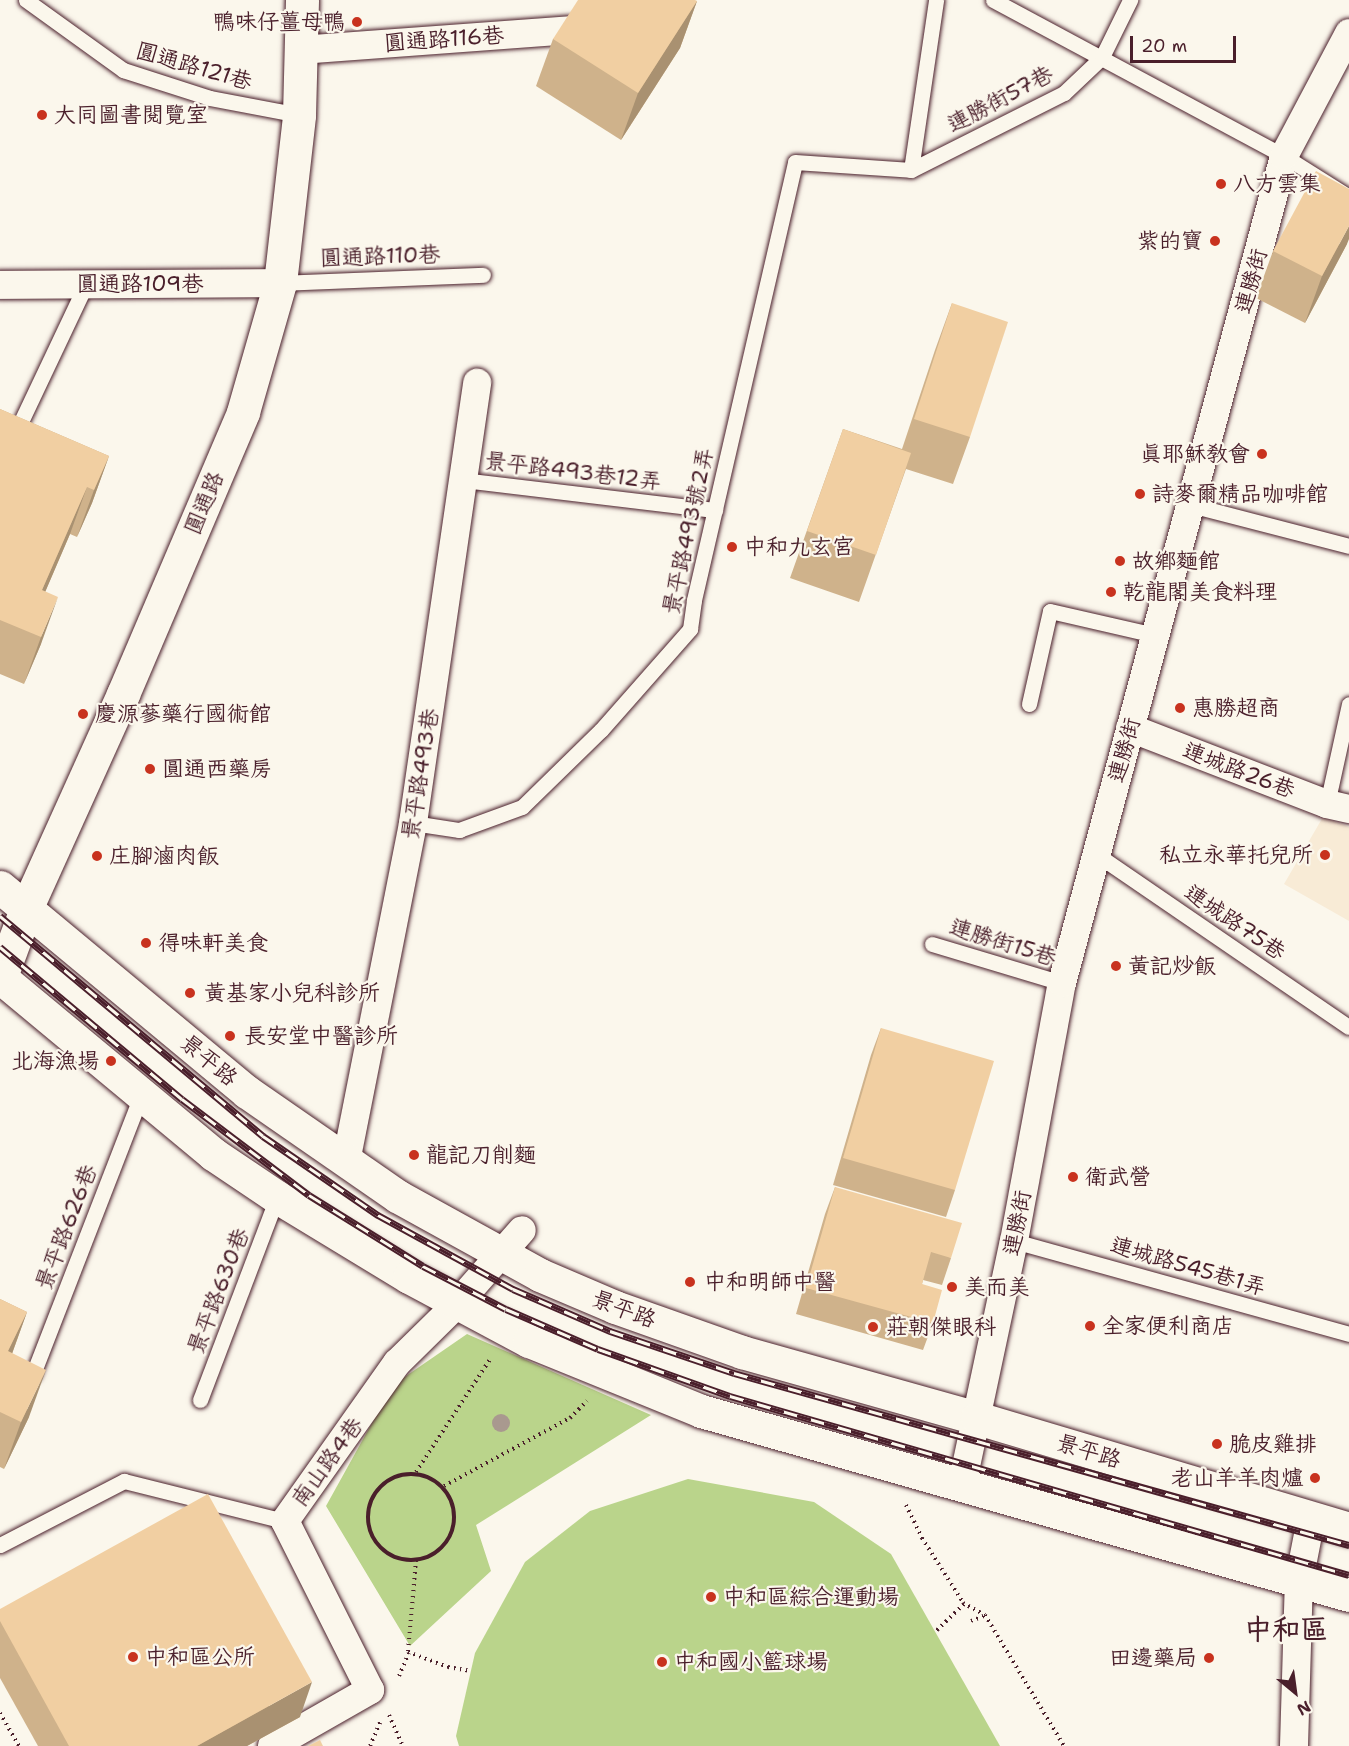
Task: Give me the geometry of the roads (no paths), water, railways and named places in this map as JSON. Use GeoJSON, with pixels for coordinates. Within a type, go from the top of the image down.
{"type":"FeatureCollection","features":[{"type":"Feature","properties":{"kind":"main road","name":"圓通路"},"geometry":{"type":"LineString","coordinates":[[0,978],[26,909],[123,694],[243,412],[280,283],[299,115],[302,0]]}},
{"type":"Feature","properties":{"kind":"main road","name":"景平路"},"geometry":{"type":"LineString","coordinates":[[0,887],[247,1092],[397,1196],[512,1242],[540,1275],[615,1307],[741,1352],[977,1418],[1349,1529]]}},
{"type":"Feature","properties":{"kind":"main road"},"geometry":{"type":"LineString","coordinates":[[0,978],[213,1154],[278,1197],[457,1304],[529,1341],[701,1411],[1349,1595]]}},
{"type":"Feature","properties":{"kind":"street","name":"圓通路116巷"},"geometry":{"type":"LineString","coordinates":[[300,50],[587,29]]}},
{"type":"Feature","properties":{"kind":"street","name":"連勝街"},"geometry":{"type":"LineString","coordinates":[[962,1485],[1014,1241],[1062,983],[1096,854],[1284,156],[1349,33]]}},
{"type":"Feature","properties":{"kind":"street","name":"圓通路109巷"},"geometry":{"type":"LineString","coordinates":[[0,285],[280,283]]}},
{"type":"Feature","properties":{"kind":"street","name":"景平路493巷"},"geometry":{"type":"LineString","coordinates":[[346,1162],[413,823],[477,383]]}},
{"type":"Feature","properties":{"kind":"street","name":"連城路26巷"},"geometry":{"type":"LineString","coordinates":[[1130,728],[1338,807]]}},
{"type":"Feature","properties":{"kind":"street","name":"南山路4巷"},"geometry":{"type":"LineString","coordinates":[[272,1746],[370,1690],[285,1521],[398,1363],[457,1304],[512,1242]]}},
{"type":"Feature","properties":{"kind":"street"},"geometry":{"type":"LineString","coordinates":[[1294,1746],[1299,1581],[1311,1519]]}},
{"type":"Feature","properties":{"kind":"lane","name":"圓通路121巷"},"geometry":{"type":"LineString","coordinates":[[26,0],[123,70],[210,98],[299,115]]}},
{"type":"Feature","properties":{"kind":"lane","name":"連勝街57巷"},"geometry":{"type":"LineString","coordinates":[[912,170],[936,0]]}},
{"type":"Feature","properties":{"kind":"lane","name":"連勝街57巷"},"geometry":{"type":"LineString","coordinates":[[993,0],[1284,156],[1349,197]]}},
{"type":"Feature","properties":{"kind":"lane"},"geometry":{"type":"LineString","coordinates":[[1102,57],[1130,0]]}},
{"type":"Feature","properties":{"kind":"lane","name":"連勝街57巷"},"geometry":{"type":"LineString","coordinates":[[912,170],[1064,93],[1102,57]]}},
{"type":"Feature","properties":{"kind":"lane","name":"景平路493號2弄"},"geometry":{"type":"LineString","coordinates":[[413,823],[459,830],[522,807],[601,730],[690,629],[694,600],[714,510],[795,162],[912,170]]}},
{"type":"Feature","properties":{"kind":"lane","name":"圓通路110巷"},"geometry":{"type":"LineString","coordinates":[[280,283],[483,274]]}},
{"type":"Feature","properties":{"kind":"lane"},"geometry":{"type":"LineString","coordinates":[[0,466],[86,284]]}},
{"type":"Feature","properties":{"kind":"lane","name":"景平路493巷12弄"},"geometry":{"type":"LineString","coordinates":[[463,480],[714,510]]}},
{"type":"Feature","properties":{"kind":"lane"},"geometry":{"type":"LineString","coordinates":[[1191,505],[1349,546]]}},
{"type":"Feature","properties":{"kind":"lane"},"geometry":{"type":"LineString","coordinates":[[1029,704],[1050,611],[1155,635]]}},
{"type":"Feature","properties":{"kind":"lane"},"geometry":{"type":"LineString","coordinates":[[1338,807],[1349,704]]}},
{"type":"Feature","properties":{"kind":"lane","name":"連城路75巷"},"geometry":{"type":"LineString","coordinates":[[1096,854],[1349,1027]]}},
{"type":"Feature","properties":{"kind":"lane","name":"連勝街15巷"},"geometry":{"type":"LineString","coordinates":[[932,944],[1062,983]]}},
{"type":"Feature","properties":{"kind":"lane","name":"景平路626巷"},"geometry":{"type":"LineString","coordinates":[[33,1374],[141,1096]]}},
{"type":"Feature","properties":{"kind":"lane","name":"景平路630巷"},"geometry":{"type":"LineString","coordinates":[[200,1400],[278,1197]]}},
{"type":"Feature","properties":{"kind":"lane","name":"連城路545巷1弄"},"geometry":{"type":"LineString","coordinates":[[1014,1241],[1349,1334]]}},
{"type":"Feature","properties":{"kind":"lane"},"geometry":{"type":"LineString","coordinates":[[0,1545],[124,1481],[285,1521]]}},
{"type":"Feature","properties":{"kind":"railway"},"geometry":{"type":"LineString","coordinates":[[0,916],[263,1136],[378,1215],[513,1289],[610,1331],[734,1373],[1349,1545]]}},
{"type":"Feature","properties":{"kind":"railway"},"geometry":{"type":"LineString","coordinates":[[0,947],[182,1099],[309,1195],[423,1266],[506,1309],[598,1349],[730,1396],[1349,1575]]}},
{"type":"Feature","properties":{"kind":"place","name":"鴨味仔薑母鴨"},"geometry":{"type":"Point","coordinates":[357,22]}},
{"type":"Feature","properties":{"kind":"place","name":"大同圖書閱覽室"},"geometry":{"type":"Point","coordinates":[42,115]}},
{"type":"Feature","properties":{"kind":"place","name":"八方雲集"},"geometry":{"type":"Point","coordinates":[1221,184]}},
{"type":"Feature","properties":{"kind":"place","name":"紫的寶"},"geometry":{"type":"Point","coordinates":[1215,241]}},
{"type":"Feature","properties":{"kind":"place","name":"真耶穌教會"},"geometry":{"type":"Point","coordinates":[1262,454]}},
{"type":"Feature","properties":{"kind":"place","name":"詩麥爾精品咖啡館"},"geometry":{"type":"Point","coordinates":[1140,494]}},
{"type":"Feature","properties":{"kind":"place","name":"中和九玄宮"},"geometry":{"type":"Point","coordinates":[732,547]}},
{"type":"Feature","properties":{"kind":"place","name":"故鄉麵館"},"geometry":{"type":"Point","coordinates":[1120,561]}},
{"type":"Feature","properties":{"kind":"place","name":"乾龍閣美食料理"},"geometry":{"type":"Point","coordinates":[1111,592]}},
{"type":"Feature","properties":{"kind":"place","name":"惠勝超商"},"geometry":{"type":"Point","coordinates":[1180,708]}},
{"type":"Feature","properties":{"kind":"place","name":"慶源蔘藥行國術館"},"geometry":{"type":"Point","coordinates":[83,714]}},
{"type":"Feature","properties":{"kind":"place","name":"圓通西藥房"},"geometry":{"type":"Point","coordinates":[150,769]}},
{"type":"Feature","properties":{"kind":"place","name":"私立永華托兒所"},"geometry":{"type":"Point","coordinates":[1325,855]}},
{"type":"Feature","properties":{"kind":"place","name":"庄腳滷肉飯"},"geometry":{"type":"Point","coordinates":[97,856]}},
{"type":"Feature","properties":{"kind":"place","name":"得味軒美食"},"geometry":{"type":"Point","coordinates":[146,943]}},
{"type":"Feature","properties":{"kind":"place","name":"黃記炒飯"},"geometry":{"type":"Point","coordinates":[1116,966]}},
{"type":"Feature","properties":{"kind":"place","name":"黃基家小兒科診所"},"geometry":{"type":"Point","coordinates":[190,993]}},
{"type":"Feature","properties":{"kind":"place","name":"長安堂中醫診所"},"geometry":{"type":"Point","coordinates":[230,1036]}},
{"type":"Feature","properties":{"kind":"place","name":"北海漁場"},"geometry":{"type":"Point","coordinates":[111,1061]}},
{"type":"Feature","properties":{"kind":"place","name":"龍記刀削麵"},"geometry":{"type":"Point","coordinates":[414,1155]}},
{"type":"Feature","properties":{"kind":"place","name":"衛武營"},"geometry":{"type":"Point","coordinates":[1073,1177]}},
{"type":"Feature","properties":{"kind":"place","name":"中和明師中醫"},"geometry":{"type":"Point","coordinates":[690,1282]}},
{"type":"Feature","properties":{"kind":"place","name":"美而美"},"geometry":{"type":"Point","coordinates":[952,1287]}},
{"type":"Feature","properties":{"kind":"place","name":"全家便利商店"},"geometry":{"type":"Point","coordinates":[1090,1326]}},
{"type":"Feature","properties":{"kind":"place","name":"莊朝傑眼科"},"geometry":{"type":"Point","coordinates":[873,1327]}},
{"type":"Feature","properties":{"kind":"place","name":"脆皮雞排"},"geometry":{"type":"Point","coordinates":[1217,1444]}},
{"type":"Feature","properties":{"kind":"place","name":"老山羊羊肉爐"},"geometry":{"type":"Point","coordinates":[1315,1478]}},
{"type":"Feature","properties":{"kind":"place","name":"中和區綜合運動場"},"geometry":{"type":"Point","coordinates":[711,1597]}},
{"type":"Feature","properties":{"kind":"place","name":"中和區公所"},"geometry":{"type":"Point","coordinates":[133,1657]}},
{"type":"Feature","properties":{"kind":"place","name":"田邊藥局"},"geometry":{"type":"Point","coordinates":[1209,1658]}},
{"type":"Feature","properties":{"kind":"place","name":"中和國小籃球場"},"geometry":{"type":"Point","coordinates":[662,1662]}},
{"type":"Feature","properties":{"kind":"district","name":"中和區"},"geometry":{"type":"Point","coordinates":[1286,1629]}}]}
